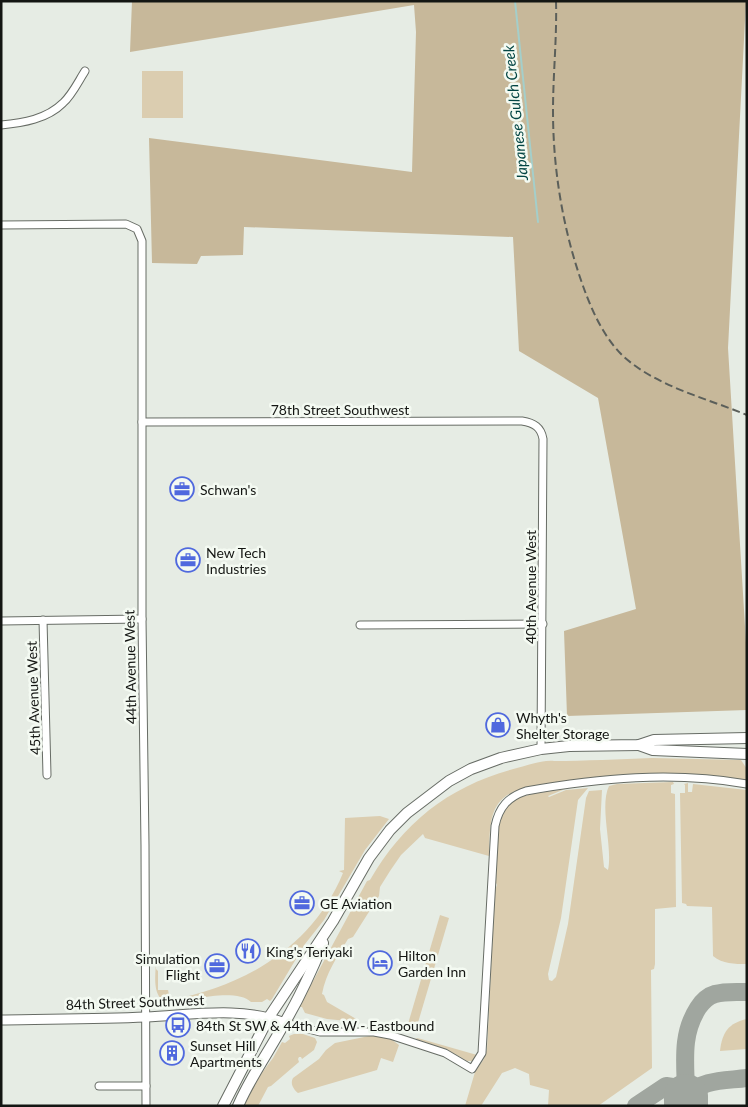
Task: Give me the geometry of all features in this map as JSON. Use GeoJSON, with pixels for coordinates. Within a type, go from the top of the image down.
{"type":"FeatureCollection","features":[{"type":"Feature","properties":{"kind":"highway"},"geometry":{"type":"LineString","coordinates":[[222,1106],[269,1017],[333,922],[369,858],[390,830],[407,813],[449,781],[471,769],[501,758],[542,749],[570,746],[639,745],[654,740],[747,738]]}},
{"type":"Feature","properties":{"kind":"highway"},"geometry":{"type":"LineString","coordinates":[[639,745],[653,750],[747,754]]}},
{"type":"Feature","properties":{"kind":"highway"},"geometry":{"type":"LineString","coordinates":[[238,1106],[305,985],[333,922]]}},
{"type":"Feature","properties":{"kind":"main road","name":"84th Street Southwest"},"geometry":{"type":"LineString","coordinates":[[1,1020],[146,1017],[229,1012],[269,1017],[285,1023]]}},
{"type":"Feature","properties":{"kind":"street"},"geometry":{"type":"LineString","coordinates":[[1,125],[38,118],[52,112],[64,102],[85,72]]}},
{"type":"Feature","properties":{"kind":"street","name":"44th Avenue West"},"geometry":{"type":"LineString","coordinates":[[1,224],[126,224],[137,229],[142,241],[142,619],[146,1106]]}},
{"type":"Feature","properties":{"kind":"street","name":"78th Street Southwest"},"geometry":{"type":"LineString","coordinates":[[142,422],[522,421],[532,422],[538,426]]}},
{"type":"Feature","properties":{"kind":"street","name":"40th Avenue West"},"geometry":{"type":"LineString","coordinates":[[538,426],[542,432],[543,439],[542,749]]}},
{"type":"Feature","properties":{"kind":"street"},"geometry":{"type":"LineString","coordinates":[[1,621],[142,619]]}},
{"type":"Feature","properties":{"kind":"street","name":"45th Avenue West"},"geometry":{"type":"LineString","coordinates":[[43,620],[47,775]]}},
{"type":"Feature","properties":{"kind":"street"},"geometry":{"type":"LineString","coordinates":[[360,625],[543,624]]}},
{"type":"Feature","properties":{"kind":"street","name":"84th Street Southwest"},"geometry":{"type":"LineString","coordinates":[[285,1023],[320,1032],[366,1032],[390,1035],[445,1053],[472,1069],[482,1053],[495,826],[501,808],[508,800],[516,794],[526,791],[601,779],[633,777],[688,778],[747,784]]}},
{"type":"Feature","properties":{"kind":"street"},"geometry":{"type":"LineString","coordinates":[[99,1086],[146,1086]]}},
{"type":"Feature","properties":{"kind":"shaded area"},"geometry":{"type":"Polygon","coordinates":[[[132,1],[746,1],[728,348],[747,659],[747,710],[567,716],[564,631],[636,609],[598,398],[519,351],[513,237],[244,227],[243,255],[201,256],[197,264],[152,263],[149,138],[412,172],[416,32],[414,5],[130,52],[132,1]]]}},
{"type":"Feature","properties":{"kind":"shaded area"},"geometry":{"type":"Polygon","coordinates":[[[142,71],[183,71],[183,118],[142,118],[142,71]]]}},
{"type":"Feature","properties":{"kind":"shaded area"},"geometry":{"type":"Polygon","coordinates":[[[652,758],[741,760],[747,769],[747,780],[697,774],[648,773],[573,780],[514,791],[498,804],[495,810],[490,829],[489,856],[425,838],[423,834],[401,855],[390,871],[380,887],[379,896],[353,937],[348,939],[326,979],[322,994],[327,1002],[358,1020],[358,1022],[327,1019],[305,1013],[302,1007],[299,1007],[367,881],[370,880],[398,840],[414,823],[450,795],[493,775],[536,763],[652,758]]]}},
{"type":"Feature","properties":{"kind":"shaded area"},"geometry":{"type":"Polygon","coordinates":[[[673,782],[671,793],[675,794],[676,907],[655,909],[655,964],[654,969],[651,970],[652,1068],[598,1106],[548,1106],[549,1090],[530,1085],[529,1074],[515,1068],[502,1073],[481,1106],[465,1106],[475,1072],[484,1059],[487,1049],[495,890],[497,885],[496,848],[497,835],[504,813],[510,804],[525,796],[565,789],[549,797],[566,790],[588,788],[578,800],[561,918],[548,974],[549,980],[552,981],[556,977],[568,924],[586,798],[589,791],[602,790],[600,829],[604,867],[608,870],[609,850],[605,805],[609,786],[673,782]]]}},
{"type":"Feature","properties":{"kind":"shaded area"},"geometry":{"type":"Polygon","coordinates":[[[688,783],[688,792],[692,792],[693,784],[747,790],[747,964],[733,964],[713,956],[712,907],[687,906],[682,903],[680,793],[685,793],[684,784],[688,783]]]}},
{"type":"Feature","properties":{"kind":"shaded area"},"geometry":{"type":"Polygon","coordinates":[[[380,816],[389,819],[365,850],[324,920],[305,944],[270,1001],[267,999],[262,1002],[251,1002],[244,998],[224,995],[171,1003],[164,1001],[160,997],[157,992],[155,979],[156,959],[158,990],[168,990],[170,1000],[198,994],[225,985],[274,959],[295,942],[314,922],[330,899],[343,873],[339,871],[344,870],[345,818],[380,816]]]}},
{"type":"Feature","properties":{"kind":"shaded area"},"geometry":{"type":"Polygon","coordinates":[[[440,915],[449,918],[417,1026],[408,1024],[440,915]]]}},
{"type":"Feature","properties":{"kind":"shaded area"},"geometry":{"type":"Polygon","coordinates":[[[747,1019],[747,1049],[720,1051],[722,1039],[727,1030],[735,1023],[747,1019]]]}},
{"type":"Feature","properties":{"kind":"shaded area"},"geometry":{"type":"Polygon","coordinates":[[[303,1034],[315,1038],[317,1042],[314,1050],[302,1059],[299,1057],[299,1062],[268,1087],[258,1106],[244,1106],[258,1078],[282,1042],[285,1043],[290,1039],[289,1036],[303,1034]]]}},
{"type":"Feature","properties":{"kind":"shaded area"},"geometry":{"type":"Polygon","coordinates":[[[374,1035],[391,1039],[399,1045],[393,1062],[381,1058],[377,1070],[298,1093],[293,1088],[293,1078],[319,1059],[335,1043],[374,1035]]]}},
{"type":"Feature","properties":{"kind":"shaded area"},"geometry":{"type":"Polygon","coordinates":[[[417,1038],[477,1055],[473,1061],[467,1061],[448,1050],[417,1038]]]}},
{"type":"Feature","properties":{"kind":"waterway","name":"Japanese Gulch Creek"},"geometry":{"type":"LineString","coordinates":[[515,1],[538,222]]}},
{"type":"Feature","properties":{"kind":"taxiway"},"geometry":{"type":"LineString","coordinates":[[686,1096],[686,1040],[692,1019],[698,1008],[705,1000],[715,994],[747,992]]}},
{"type":"Feature","properties":{"kind":"taxiway"},"geometry":{"type":"LineString","coordinates":[[686,1096],[699,1086],[747,1078]]}},
{"type":"Feature","properties":{"kind":"taxiway"},"geometry":{"type":"LineString","coordinates":[[636,1106],[666,1086],[679,1088],[686,1096]]}},
{"type":"Feature","properties":{"kind":"runway"},"geometry":{"type":"LineString","coordinates":[[686,1096],[686,1106]]}},
{"type":"Feature","properties":{"kind":"railway"},"geometry":{"type":"LineString","coordinates":[[556,1],[553,133],[557,178],[560,200],[576,265],[595,314],[617,350],[637,367],[683,391],[747,415]]}},
{"type":"Feature","properties":{"kind":"place","name":"Schwan's"},"geometry":{"type":"Point","coordinates":[182,489]}},
{"type":"Feature","properties":{"kind":"place","name":"New Tech Industries"},"geometry":{"type":"Point","coordinates":[188,560]}},
{"type":"Feature","properties":{"kind":"place","name":"Whyth's Shelter Storage"},"geometry":{"type":"Point","coordinates":[498,725]}},
{"type":"Feature","properties":{"kind":"place","name":"GE Aviation"},"geometry":{"type":"Point","coordinates":[302,903]}},
{"type":"Feature","properties":{"kind":"place","name":"King's Teriyaki"},"geometry":{"type":"Point","coordinates":[248,951]}},
{"type":"Feature","properties":{"kind":"place","name":"Hilton Garden Inn"},"geometry":{"type":"Point","coordinates":[380,963]}},
{"type":"Feature","properties":{"kind":"place","name":"Simulation Flight"},"geometry":{"type":"Point","coordinates":[217,966]}},
{"type":"Feature","properties":{"kind":"place","name":"84th St SW & 44th Ave W - Eastbound"},"geometry":{"type":"Point","coordinates":[178,1025]}},
{"type":"Feature","properties":{"kind":"place","name":"Sunset Hill Apartments"},"geometry":{"type":"Point","coordinates":[172,1053]}}]}
